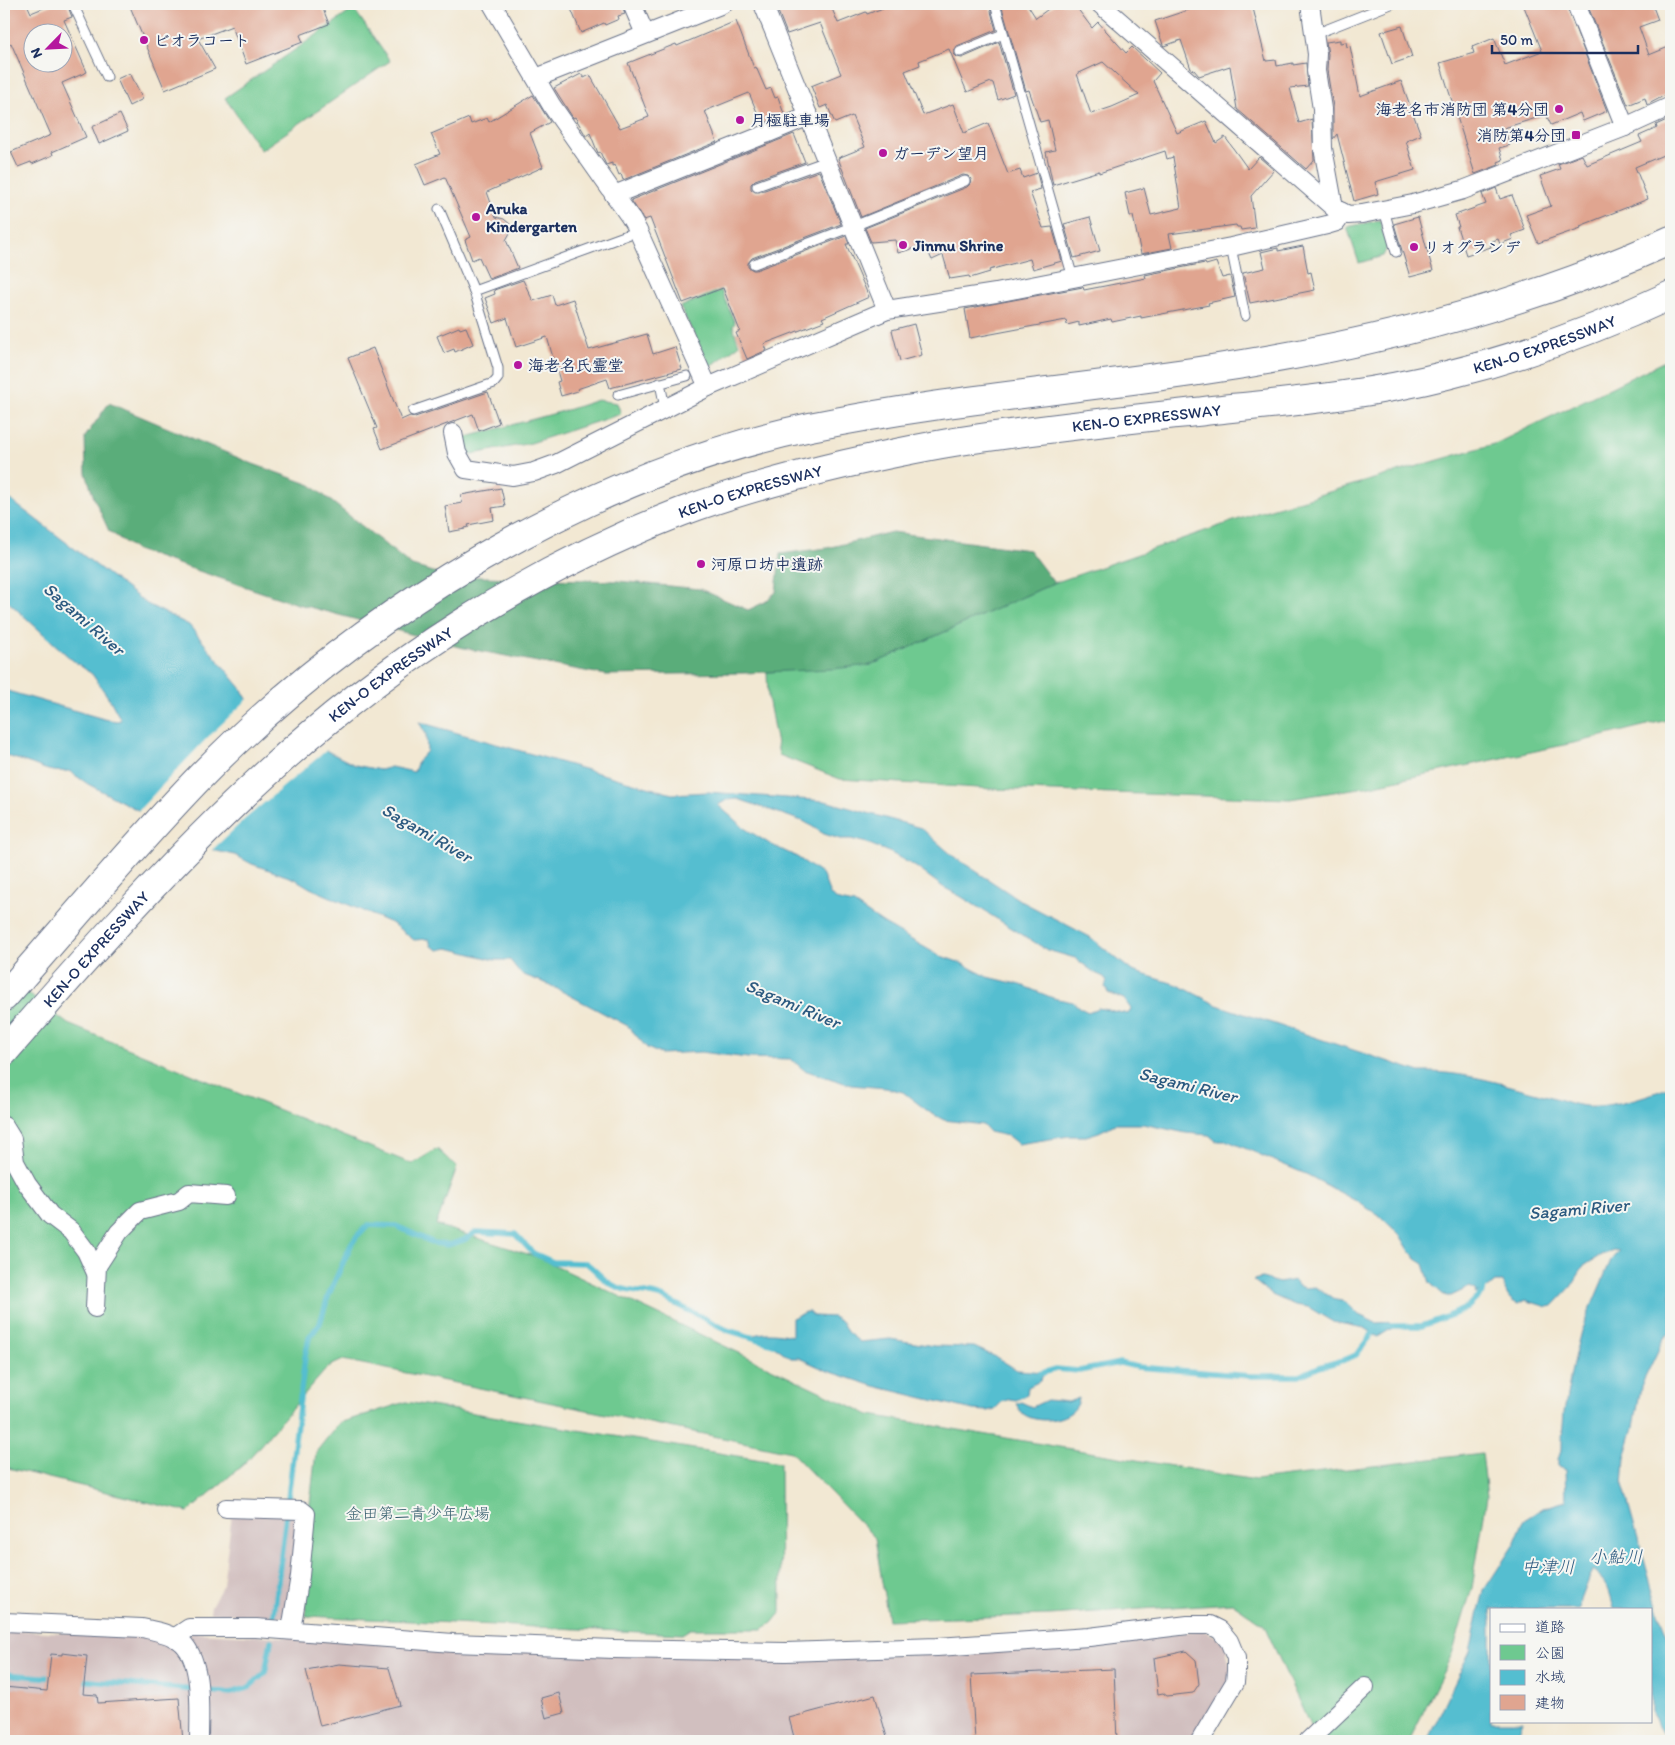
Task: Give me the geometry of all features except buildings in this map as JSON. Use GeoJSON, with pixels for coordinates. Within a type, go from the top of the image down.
{"type":"FeatureCollection","features":[{"type":"Feature","properties":{"kind":"highway"},"geometry":{"type":"LineString","coordinates":[[4,998],[136,846],[201,776],[263,716],[322,666],[436,586],[497,548],[562,515],[627,486],[684,464],[744,444],[805,428],[871,415],[970,400],[1212,369],[1275,359],[1353,343],[1432,324],[1577,280],[1671,240]]}},
{"type":"Feature","properties":{"kind":"highway","name":"KEN-O EXPRESSWAY"},"geometry":{"type":"LineString","coordinates":[[4,1052],[160,877],[233,804],[322,724],[384,676],[446,632],[531,582],[616,540],[682,512],[754,487],[897,452],[976,439],[1322,398],[1447,376],[1522,354],[1596,328],[1671,295]]}},
{"type":"Feature","properties":{"kind":"street"},"geometry":{"type":"LineString","coordinates":[[492,4],[552,106],[638,231],[708,387]]}},
{"type":"Feature","properties":{"kind":"street"},"geometry":{"type":"LineString","coordinates":[[632,4],[645,34]]}},
{"type":"Feature","properties":{"kind":"street"},"geometry":{"type":"LineString","coordinates":[[536,78],[722,4]]}},
{"type":"Feature","properties":{"kind":"street"},"geometry":{"type":"LineString","coordinates":[[763,4],[887,310]]}},
{"type":"Feature","properties":{"kind":"street"},"geometry":{"type":"LineString","coordinates":[[1100,4],[1338,210],[1348,215],[1384,210],[1463,190],[1626,127],[1671,106]]}},
{"type":"Feature","properties":{"kind":"street"},"geometry":{"type":"LineString","coordinates":[[453,433],[457,453],[466,469],[513,476],[534,472],[556,464],[708,387],[887,310],[996,293],[1232,247],[1327,226],[1337,222],[1338,210],[1323,148],[1322,109],[1316,71],[1317,54],[1310,4]]}},
{"type":"Feature","properties":{"kind":"street"},"geometry":{"type":"LineString","coordinates":[[1576,4],[1626,127]]}},
{"type":"Feature","properties":{"kind":"street"},"geometry":{"type":"LineString","coordinates":[[614,195],[809,116]]}},
{"type":"Feature","properties":{"kind":"street"},"geometry":{"type":"LineString","coordinates":[[4,1126],[12,1140],[15,1162],[27,1184],[50,1215],[71,1232],[86,1251],[96,1273]]}},
{"type":"Feature","properties":{"kind":"street"},"geometry":{"type":"LineString","coordinates":[[95,1308],[97,1266],[119,1232],[140,1212],[179,1201],[189,1193],[226,1196]]}},
{"type":"Feature","properties":{"kind":"street"},"geometry":{"type":"LineString","coordinates":[[226,1508],[301,1510],[306,1514],[300,1576],[291,1630]]}},
{"type":"Feature","properties":{"kind":"street"},"geometry":{"type":"LineString","coordinates":[[4,1622],[142,1628],[163,1632],[181,1641],[194,1661],[198,1689],[199,1741]]}},
{"type":"Feature","properties":{"kind":"street"},"geometry":{"type":"LineString","coordinates":[[174,1638],[189,1628],[291,1630],[453,1643],[614,1649],[786,1652],[937,1647],[1089,1637],[1188,1625],[1210,1625],[1220,1630],[1229,1641],[1236,1658],[1236,1682],[1200,1741]]}},
{"type":"Feature","properties":{"kind":"street"},"geometry":{"type":"LineString","coordinates":[[1308,1741],[1365,1688]]}},
{"type":"Feature","properties":{"kind":"lane"},"geometry":{"type":"LineString","coordinates":[[74,4],[107,77]]}},
{"type":"Feature","properties":{"kind":"lane"},"geometry":{"type":"LineString","coordinates":[[995,4],[1073,278]]}},
{"type":"Feature","properties":{"kind":"lane"},"geometry":{"type":"LineString","coordinates":[[1315,34],[1391,4]]}},
{"type":"Feature","properties":{"kind":"lane"},"geometry":{"type":"LineString","coordinates":[[960,52],[1003,34]]}},
{"type":"Feature","properties":{"kind":"lane"},"geometry":{"type":"LineString","coordinates":[[757,186],[827,160]]}},
{"type":"Feature","properties":{"kind":"lane"},"geometry":{"type":"LineString","coordinates":[[754,264],[965,181]]}},
{"type":"Feature","properties":{"kind":"lane"},"geometry":{"type":"LineString","coordinates":[[412,411],[494,383],[498,378],[498,368],[474,290],[439,210]]}},
{"type":"Feature","properties":{"kind":"lane"},"geometry":{"type":"LineString","coordinates":[[1384,210],[1396,252]]}},
{"type":"Feature","properties":{"kind":"lane"},"geometry":{"type":"LineString","coordinates":[[474,290],[638,231]]}},
{"type":"Feature","properties":{"kind":"lane"},"geometry":{"type":"LineString","coordinates":[[1232,247],[1245,316]]}},
{"type":"Feature","properties":{"kind":"lane"},"geometry":{"type":"LineString","coordinates":[[618,395],[687,376]]}},
{"type":"Feature","properties":{"kind":"lane"},"geometry":{"type":"LineString","coordinates":[[660,383],[665,408]]}},
{"type":"Feature","properties":{"kind":"shaded area"},"geometry":{"type":"Polygon","coordinates":[[[232,1514],[298,1514],[287,1617],[210,1613],[211,1606],[223,1585],[232,1514]]]}},
{"type":"Feature","properties":{"kind":"shaded area"},"geometry":{"type":"Polygon","coordinates":[[[4,1630],[160,1639],[195,1633],[772,1659],[1078,1649],[1201,1630],[1213,1635],[1225,1644],[1232,1677],[1197,1741],[4,1741],[4,1630]]]}},
{"type":"Feature","properties":{"kind":"green space"},"geometry":{"type":"Polygon","coordinates":[[[354,9],[390,61],[261,150],[225,98],[354,9]]]}},
{"type":"Feature","properties":{"kind":"green space"},"geometry":{"type":"Polygon","coordinates":[[[1380,220],[1387,248],[1383,256],[1359,263],[1347,227],[1380,220]]]}},
{"type":"Feature","properties":{"kind":"green space"},"geometry":{"type":"Polygon","coordinates":[[[721,290],[735,323],[733,326],[739,345],[710,367],[680,307],[721,290]]]}},
{"type":"Feature","properties":{"kind":"green space"},"geometry":{"type":"Polygon","coordinates":[[[1671,358],[1671,719],[1583,741],[1365,787],[1290,799],[993,789],[840,779],[779,755],[768,697],[767,672],[871,665],[1054,583],[1257,513],[1497,443],[1671,358]]]}},
{"type":"Feature","properties":{"kind":"green space"},"geometry":{"type":"Polygon","coordinates":[[[598,400],[617,403],[621,414],[531,443],[462,456],[461,442],[463,438],[598,400]]]}},
{"type":"Feature","properties":{"kind":"green space"},"geometry":{"type":"Polygon","coordinates":[[[109,403],[253,464],[311,485],[412,566],[448,576],[618,581],[700,589],[748,610],[765,602],[776,592],[780,554],[827,548],[892,532],[1029,550],[1054,583],[871,665],[745,673],[606,675],[459,647],[294,603],[136,550],[109,531],[94,498],[86,473],[85,437],[109,403]]]}},
{"type":"Feature","properties":{"kind":"green space"},"geometry":{"type":"Polygon","coordinates":[[[4,975],[68,1024],[412,1164],[437,1149],[457,1167],[436,1225],[537,1257],[870,1415],[1255,1480],[1482,1453],[1487,1497],[1472,1588],[1452,1654],[1409,1741],[1317,1741],[1264,1625],[1232,1603],[1050,1615],[888,1620],[875,1538],[791,1452],[343,1360],[328,1367],[245,1463],[188,1512],[4,1467],[4,975]]]}},
{"type":"Feature","properties":{"kind":"green space","name":"金田第二青少年広場"},"geometry":{"type":"Polygon","coordinates":[[[406,1402],[780,1463],[781,1612],[772,1623],[762,1629],[690,1629],[682,1634],[306,1616],[303,1563],[316,1452],[339,1423],[406,1402]]]}},
{"type":"Feature","properties":{"kind":"water"},"geometry":{"type":"Polygon","coordinates":[[[4,495],[147,604],[189,625],[241,688],[247,699],[325,750],[355,765],[380,770],[391,767],[414,772],[418,761],[427,751],[426,734],[419,722],[672,794],[708,792],[825,801],[921,828],[953,856],[1021,901],[1090,937],[1132,971],[1178,985],[1217,1005],[1420,1072],[1436,1072],[1483,1079],[1585,1106],[1617,1103],[1671,1087],[1671,1332],[1664,1338],[1641,1386],[1634,1427],[1625,1458],[1623,1485],[1661,1620],[1671,1645],[1671,1741],[1668,1741],[1652,1715],[1652,1608],[1614,1608],[1605,1583],[1592,1571],[1581,1600],[1580,1608],[1490,1608],[1490,1722],[1523,1722],[1514,1741],[1427,1741],[1470,1651],[1484,1590],[1514,1544],[1524,1520],[1543,1508],[1566,1501],[1565,1470],[1558,1467],[1558,1459],[1562,1449],[1564,1413],[1573,1362],[1581,1331],[1611,1260],[1619,1251],[1613,1250],[1601,1255],[1584,1266],[1571,1287],[1553,1306],[1547,1307],[1525,1300],[1518,1304],[1507,1295],[1502,1282],[1495,1282],[1488,1288],[1475,1294],[1476,1290],[1470,1287],[1451,1296],[1445,1296],[1430,1283],[1424,1264],[1416,1259],[1400,1235],[1380,1216],[1308,1175],[1228,1141],[1216,1141],[1209,1135],[1186,1133],[1143,1124],[1115,1124],[1086,1136],[1069,1136],[1018,1144],[1008,1136],[989,1132],[983,1125],[944,1120],[929,1112],[903,1092],[886,1088],[851,1085],[804,1070],[791,1059],[748,1058],[701,1052],[661,1054],[647,1048],[628,1026],[548,984],[521,974],[510,960],[495,960],[448,948],[438,950],[431,946],[429,939],[414,940],[393,924],[310,888],[295,879],[252,864],[235,855],[216,851],[88,784],[69,771],[46,770],[4,754],[4,690],[104,719],[121,720],[92,674],[71,659],[4,598],[4,495]],[[738,799],[727,800],[718,805],[744,828],[770,844],[797,857],[823,875],[830,895],[839,901],[854,904],[884,924],[938,955],[961,963],[988,977],[1021,985],[1053,998],[1073,1002],[1088,1012],[1098,1008],[1128,1014],[1131,1009],[1124,999],[1108,993],[1105,987],[1107,981],[1104,977],[1095,973],[1075,958],[1047,950],[943,887],[916,867],[891,853],[867,843],[851,839],[840,839],[824,834],[805,822],[738,799]]]}},
{"type":"Feature","properties":{"kind":"water"},"geometry":{"type":"Polygon","coordinates":[[[1262,1278],[1279,1283],[1294,1280],[1297,1285],[1304,1288],[1315,1287],[1337,1300],[1346,1302],[1359,1315],[1376,1323],[1388,1322],[1394,1327],[1378,1337],[1365,1328],[1333,1322],[1308,1307],[1295,1305],[1272,1295],[1253,1280],[1262,1278]]]}},
{"type":"Feature","properties":{"kind":"water"},"geometry":{"type":"Polygon","coordinates":[[[809,1312],[814,1316],[833,1317],[842,1322],[847,1332],[860,1342],[890,1339],[934,1346],[974,1347],[996,1357],[1017,1370],[1045,1372],[1040,1381],[1028,1387],[1027,1395],[1016,1400],[1010,1399],[1002,1402],[995,1409],[987,1411],[973,1410],[874,1386],[828,1371],[799,1358],[791,1358],[770,1343],[751,1336],[761,1333],[772,1333],[792,1336],[792,1318],[809,1312]]]}},
{"type":"Feature","properties":{"kind":"water"},"geometry":{"type":"Polygon","coordinates":[[[1079,1398],[1077,1406],[1071,1412],[1064,1416],[1045,1420],[1027,1416],[1020,1411],[1016,1404],[1021,1402],[1032,1407],[1047,1400],[1068,1402],[1079,1398]]]}},
{"type":"Feature","properties":{"kind":"pier"},"geometry":{"type":"Polygon","coordinates":[[[249,698],[328,749],[245,819],[211,851],[137,812],[209,736],[249,698]]]}},
{"type":"Feature","properties":{"kind":"waterway"},"geometry":{"type":"LineString","coordinates":[[273,1623],[305,1357],[309,1338],[320,1323],[329,1294],[351,1245],[368,1225],[396,1226],[434,1243],[448,1245],[464,1240],[476,1232],[515,1234],[533,1253],[553,1262],[586,1263],[617,1287],[662,1297],[727,1330],[774,1344]]}},
{"type":"Feature","properties":{"kind":"waterway"},"geometry":{"type":"LineString","coordinates":[[1385,1326],[1422,1326],[1449,1316],[1468,1307],[1483,1292],[1485,1285]]}},
{"type":"Feature","properties":{"kind":"waterway"},"geometry":{"type":"LineString","coordinates":[[1039,1374],[1056,1369],[1079,1371],[1120,1363],[1137,1367],[1251,1376],[1299,1376],[1319,1367],[1356,1355],[1376,1329]]}},
{"type":"Feature","properties":{"kind":"waterway"},"geometry":{"type":"LineString","coordinates":[[78,1680],[231,1693],[248,1688],[265,1673],[271,1641]]}},
{"type":"Feature","properties":{"kind":"waterway"},"geometry":{"type":"LineString","coordinates":[[4,1674],[54,1678]]}},
{"type":"Feature","properties":{"kind":"place","name":"ビオラコート"},"geometry":{"type":"Point","coordinates":[144,40]}},
{"type":"Feature","properties":{"kind":"place","name":"海老名市消防団 第4分団"},"geometry":{"type":"Point","coordinates":[1559,109]}},
{"type":"Feature","properties":{"kind":"place","name":"月極駐車場"},"geometry":{"type":"Point","coordinates":[740,120]}},
{"type":"Feature","properties":{"kind":"place","name":"消防第4分団"},"geometry":{"type":"Point","coordinates":[1576,135]}},
{"type":"Feature","properties":{"kind":"place","name":"ガーデン望月"},"geometry":{"type":"Point","coordinates":[883,153]}},
{"type":"Feature","properties":{"kind":"place","name":"Aruka Kindergarten"},"geometry":{"type":"Point","coordinates":[476,217]}},
{"type":"Feature","properties":{"kind":"place","name":"Jinmu Shrine"},"geometry":{"type":"Point","coordinates":[903,245]}},
{"type":"Feature","properties":{"kind":"place","name":"リオグランデ"},"geometry":{"type":"Point","coordinates":[1414,247]}},
{"type":"Feature","properties":{"kind":"place","name":"海老名氏霊堂"},"geometry":{"type":"Point","coordinates":[518,365]}},
{"type":"Feature","properties":{"kind":"place","name":"河原口坊中遺跡"},"geometry":{"type":"Point","coordinates":[701,564]}},
{"type":"Feature","properties":{"kind":"water label","name":"Sagami River"},"geometry":{"type":"Point","coordinates":[84,619]}},
{"type":"Feature","properties":{"kind":"water label","name":"Sagami River"},"geometry":{"type":"Point","coordinates":[427,833]}},
{"type":"Feature","properties":{"kind":"water label","name":"Sagami River"},"geometry":{"type":"Point","coordinates":[793,1004]}},
{"type":"Feature","properties":{"kind":"water label","name":"Sagami River"},"geometry":{"type":"Point","coordinates":[1188,1085]}},
{"type":"Feature","properties":{"kind":"water label","name":"Sagami River"},"geometry":{"type":"Point","coordinates":[1579,1209]}},
{"type":"Feature","properties":{"kind":"water label","name":"小鮎川"},"geometry":{"type":"Point","coordinates":[1616,1557]}},
{"type":"Feature","properties":{"kind":"water label","name":"中津川"},"geometry":{"type":"Point","coordinates":[1548,1567]}}]}
